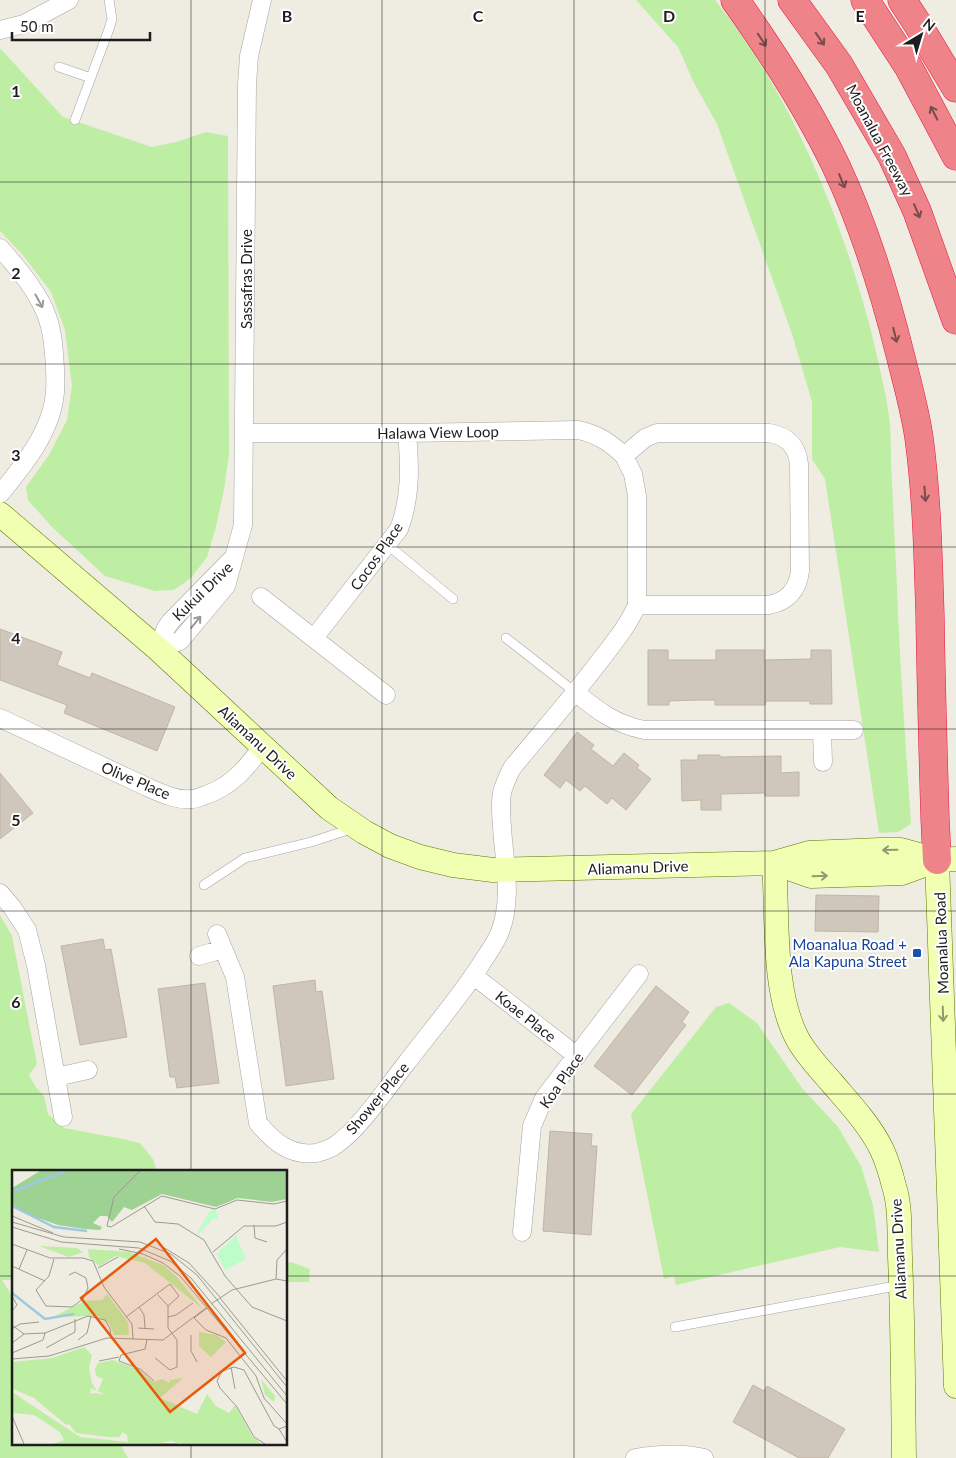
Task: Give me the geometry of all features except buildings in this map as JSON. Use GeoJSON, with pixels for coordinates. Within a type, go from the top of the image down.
{"type":"FeatureCollection","features":[{"type":"Feature","properties":{"kind":"highway"},"geometry":{"type":"LineString","coordinates":[[734,0],[762,39],[804,108],[836,166],[865,239],[890,314],[919,437],[928,546],[935,818],[947,859]]}},
{"type":"Feature","properties":{"kind":"highway","name":"Moanalua Freeway"},"geometry":{"type":"LineString","coordinates":[[792,0],[838,65],[892,156],[917,211],[956,320]]}},
{"type":"Feature","properties":{"kind":"highway"},"geometry":{"type":"LineString","coordinates":[[865,0],[908,66],[956,156]]}},
{"type":"Feature","properties":{"kind":"highway"},"geometry":{"type":"LineString","coordinates":[[902,0],[956,88]]}},
{"type":"Feature","properties":{"kind":"street"},"geometry":{"type":"LineString","coordinates":[[0,30],[24,24],[69,0]]}},
{"type":"Feature","properties":{"kind":"street","name":"Sassafras Drive"},"geometry":{"type":"LineString","coordinates":[[233,558],[243,525],[247,84],[249,56],[262,0]]}},
{"type":"Feature","properties":{"kind":"street"},"geometry":{"type":"LineString","coordinates":[[0,248],[25,276],[42,303],[52,330],[55,364],[55,393],[48,420],[26,462],[0,494]]}},
{"type":"Feature","properties":{"kind":"street","name":"Halawa View Loop"},"geometry":{"type":"LineString","coordinates":[[245,432],[408,433],[578,430],[600,436],[624,456],[634,474],[637,496],[637,605],[622,632],[576,692],[512,768],[502,794],[501,807],[503,845],[507,870]]}},
{"type":"Feature","properties":{"kind":"street","name":"Cocos Place"},"geometry":{"type":"LineString","coordinates":[[314,638],[399,529],[409,489],[408,433]]}},
{"type":"Feature","properties":{"kind":"street"},"geometry":{"type":"LineString","coordinates":[[624,456],[645,438],[657,433],[769,433],[778,435],[792,444],[800,464],[800,571],[797,585],[789,596],[782,601],[768,605],[637,605]]}},
{"type":"Feature","properties":{"kind":"street","name":"Aliamanu Drive"},"geometry":{"type":"LineString","coordinates":[[0,514],[158,649],[330,808],[356,827],[390,846],[420,857],[452,865],[507,870],[774,863],[778,946],[781,982],[786,1008],[798,1039],[818,1067],[854,1109],[881,1149],[895,1189],[901,1285],[904,1458]]}},
{"type":"Feature","properties":{"kind":"street","name":"Kukui Drive"},"geometry":{"type":"LineString","coordinates":[[158,649],[166,628],[171,621],[233,558]]}},
{"type":"Feature","properties":{"kind":"street"},"geometry":{"type":"LineString","coordinates":[[261,597],[386,695]]}},
{"type":"Feature","properties":{"kind":"street"},"geometry":{"type":"LineString","coordinates":[[576,692],[611,720],[644,730],[854,730]]}},
{"type":"Feature","properties":{"kind":"street","name":"Olive Place"},"geometry":{"type":"LineString","coordinates":[[0,718],[172,797],[192,799],[215,792],[228,785],[248,766],[262,747]]}},
{"type":"Feature","properties":{"kind":"street"},"geometry":{"type":"LineString","coordinates":[[822,730],[823,762]]}},
{"type":"Feature","properties":{"kind":"street"},"geometry":{"type":"LineString","coordinates":[[774,863],[811,876],[902,873],[947,859]]}},
{"type":"Feature","properties":{"kind":"street","name":"Moanalua Road"},"geometry":{"type":"LineString","coordinates":[[947,859],[956,1386]]}},
{"type":"Feature","properties":{"kind":"street","name":"Shower Place"},"geometry":{"type":"LineString","coordinates":[[199,956],[220,942],[235,977],[258,1123],[272,1139],[284,1147],[300,1152],[317,1153],[336,1145],[362,1120],[474,976],[500,932],[505,912],[507,870]]}},
{"type":"Feature","properties":{"kind":"street"},"geometry":{"type":"LineString","coordinates":[[0,893],[27,930],[36,965],[63,1117]]}},
{"type":"Feature","properties":{"kind":"street","name":"Koa Place"},"geometry":{"type":"LineString","coordinates":[[522,1232],[532,1126],[544,1098],[639,974]]}},
{"type":"Feature","properties":{"kind":"street","name":"Koae Place"},"geometry":{"type":"LineString","coordinates":[[474,976],[577,1056]]}},
{"type":"Feature","properties":{"kind":"street"},"geometry":{"type":"LineString","coordinates":[[56,1077],[88,1070]]}},
{"type":"Feature","properties":{"kind":"street"},"geometry":{"type":"LineString","coordinates":[[635,1458],[658,1454],[704,1458]]}},
{"type":"Feature","properties":{"kind":"lane"},"geometry":{"type":"LineString","coordinates":[[75,120],[109,29],[112,18],[109,0]]}},
{"type":"Feature","properties":{"kind":"lane"},"geometry":{"type":"LineString","coordinates":[[59,67],[91,78]]}},
{"type":"Feature","properties":{"kind":"lane"},"geometry":{"type":"LineString","coordinates":[[388,545],[453,599]]}},
{"type":"Feature","properties":{"kind":"lane"},"geometry":{"type":"LineString","coordinates":[[506,638],[576,692]]}},
{"type":"Feature","properties":{"kind":"lane"},"geometry":{"type":"LineString","coordinates":[[204,885],[245,858],[311,842],[356,827]]}},
{"type":"Feature","properties":{"kind":"lane"},"geometry":{"type":"LineString","coordinates":[[675,1327],[901,1285]]}},
{"type":"Feature","properties":{"kind":"green space"},"geometry":{"type":"Polygon","coordinates":[[[636,0],[715,0],[767,74],[789,114],[827,197],[858,284],[881,372],[890,428],[904,726],[911,824],[898,832],[879,833],[825,479],[812,459],[812,402],[792,334],[717,124],[693,81],[678,47],[636,0]]]}},
{"type":"Feature","properties":{"kind":"green space"},"geometry":{"type":"Polygon","coordinates":[[[0,48],[63,117],[152,147],[176,142],[206,132],[228,136],[229,454],[224,490],[207,557],[191,578],[174,590],[155,591],[105,576],[51,526],[28,500],[26,487],[49,455],[67,420],[72,386],[65,330],[51,292],[22,254],[0,231],[0,48]]]}},
{"type":"Feature","properties":{"kind":"green space"},"geometry":{"type":"Polygon","coordinates":[[[0,915],[12,936],[37,1064],[29,1075],[35,1086],[44,1096],[48,1114],[64,1128],[140,1143],[153,1159],[156,1170],[12,1170],[12,1280],[2,1280],[12,1296],[12,1446],[121,1446],[128,1458],[0,1458],[0,915]]]}},
{"type":"Feature","properties":{"kind":"green space"},"geometry":{"type":"Polygon","coordinates":[[[729,1003],[757,1023],[802,1088],[838,1127],[861,1166],[873,1205],[879,1252],[840,1247],[676,1285],[674,1276],[664,1279],[631,1114],[716,1007],[729,1003]]]}},
{"type":"Feature","properties":{"kind":"green space"},"geometry":{"type":"Polygon","coordinates":[[[291,1262],[310,1269],[309,1282],[288,1282],[288,1263],[291,1262]]]}},
{"type":"Feature","properties":{"kind":"place","name":"Moanalua Road + Ala Kapuna Street"},"geometry":{"type":"Point","coordinates":[917,953]}}]}
